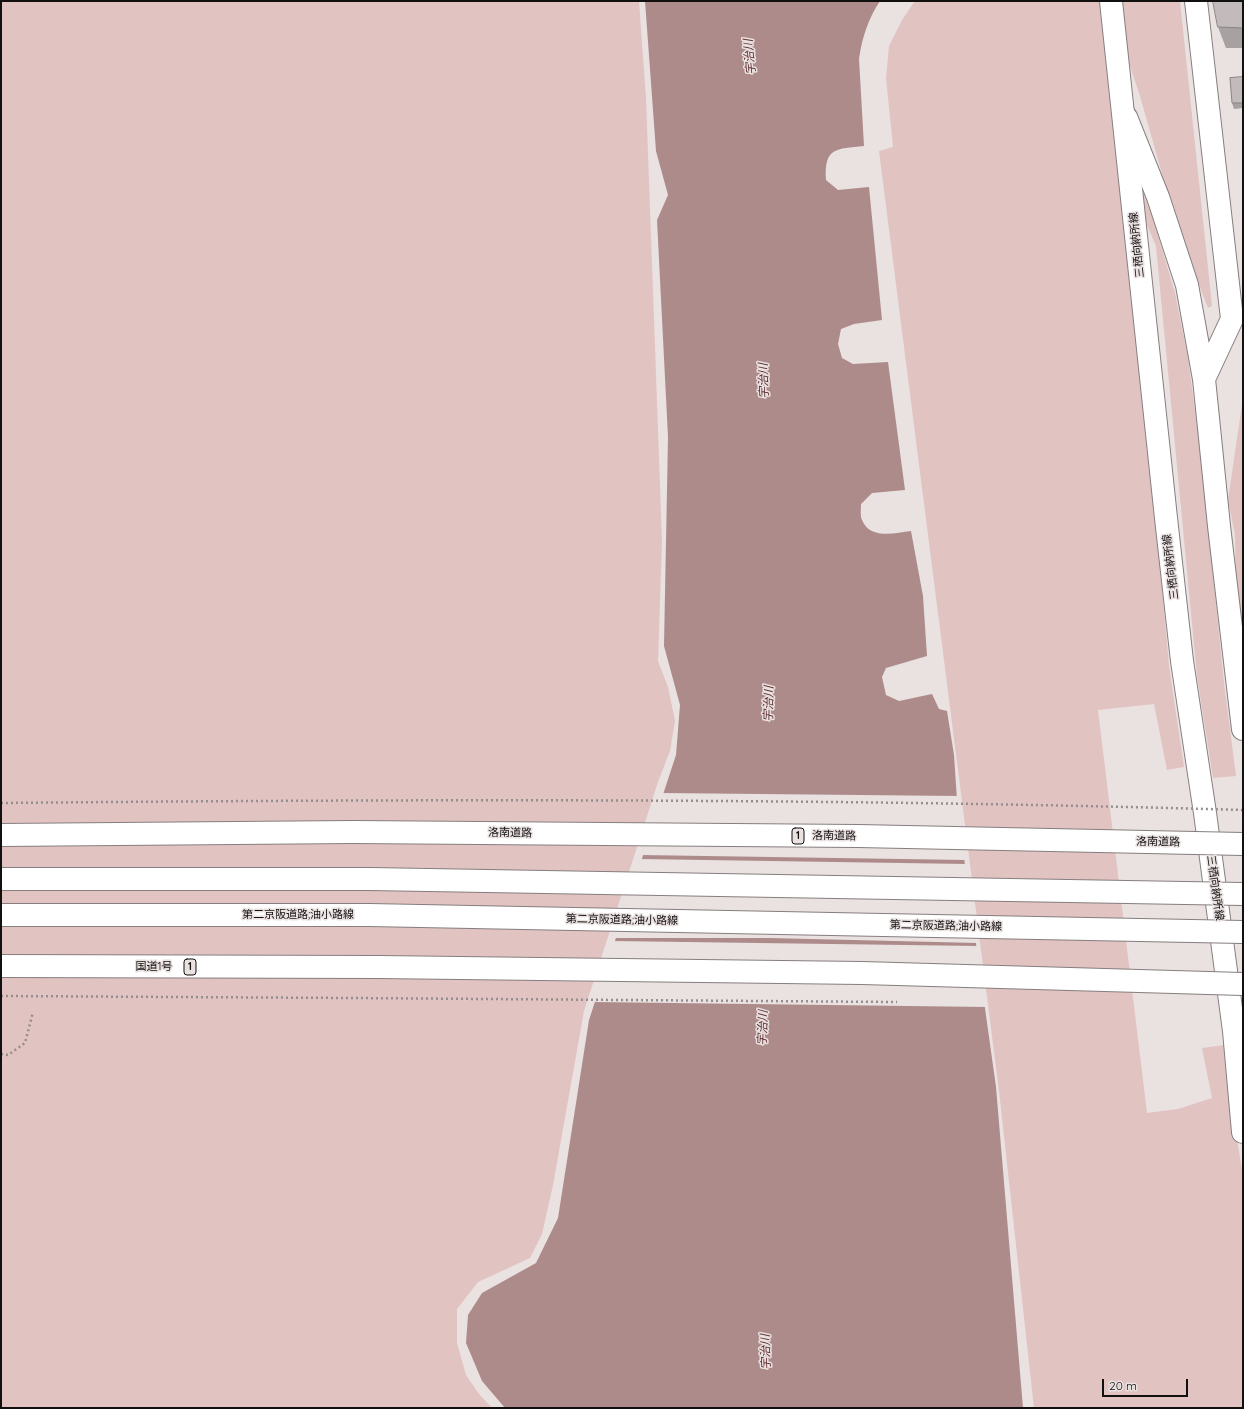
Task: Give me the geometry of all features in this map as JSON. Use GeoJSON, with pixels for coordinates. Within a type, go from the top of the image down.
{"type":"FeatureCollection","features":[{"type":"Feature","properties":{"kind":"main road","name":"三栖向納所線"},"geometry":{"type":"LineString","coordinates":[[1111,1],[1178,629],[1205,813],[1233,1023],[1243,1132]]}},
{"type":"Feature","properties":{"kind":"main road"},"geometry":{"type":"LineString","coordinates":[[1196,1],[1232,319],[1204,379]]}},
{"type":"Feature","properties":{"kind":"main road"},"geometry":{"type":"LineString","coordinates":[[1123,109],[1158,197],[1187,285],[1204,379],[1219,526],[1243,729]]}},
{"type":"Feature","properties":{"kind":"main road","name":"洛南道路"},"geometry":{"type":"LineString","coordinates":[[1,836],[353,832],[858,836],[1243,844]]}},
{"type":"Feature","properties":{"kind":"main road"},"geometry":{"type":"LineString","coordinates":[[1,879],[370,879],[1243,894]]}},
{"type":"Feature","properties":{"kind":"main road","name":"第二京阪道路;油小路線"},"geometry":{"type":"LineString","coordinates":[[1,915],[377,915],[1243,932]]}},
{"type":"Feature","properties":{"kind":"main road","name":"国道1号"},"geometry":{"type":"LineString","coordinates":[[1,966],[379,967],[862,974],[1243,984]]}},
{"type":"Feature","properties":{"kind":"path"},"geometry":{"type":"LineString","coordinates":[[1,803],[326,800],[747,800],[1243,810]]}},
{"type":"Feature","properties":{"kind":"path"},"geometry":{"type":"LineString","coordinates":[[1,996],[900,1002]]}},
{"type":"Feature","properties":{"kind":"path"},"geometry":{"type":"LineString","coordinates":[[1,1054],[8,1055],[25,1043],[33,1012]]}},
{"type":"Feature","properties":{"kind":"shaded area"},"geometry":{"type":"Polygon","coordinates":[[[1,1],[639,1],[646,98],[662,541],[658,661],[668,687],[675,721],[670,751],[658,782],[584,1011],[553,1185],[542,1234],[530,1258],[478,1282],[457,1309],[457,1343],[466,1375],[479,1394],[492,1408],[1,1408],[1,1]]]}},
{"type":"Feature","properties":{"kind":"shaded area"},"geometry":{"type":"Polygon","coordinates":[[[915,1],[1101,1],[1157,530],[1169,666],[1184,767],[1167,770],[1154,704],[1098,710],[1147,1113],[1178,1109],[1212,1098],[1202,1048],[1224,1045],[1243,1175],[1243,1408],[1034,1408],[999,1091],[879,151],[893,147],[886,78],[889,46],[902,20],[915,1]]]}},
{"type":"Feature","properties":{"kind":"shaded area"},"geometry":{"type":"Polygon","coordinates":[[[1122,1],[1180,1],[1212,306],[1208,308],[1166,188],[1140,96],[1126,54],[1122,1]]]}},
{"type":"Feature","properties":{"kind":"shaded area"},"geometry":{"type":"Polygon","coordinates":[[[1140,186],[1151,212],[1175,293],[1188,358],[1201,456],[1224,683],[1236,776],[1213,778],[1197,676],[1156,246],[1139,207],[1140,186]]]}},
{"type":"Feature","properties":{"kind":"shaded area"},"geometry":{"type":"Polygon","coordinates":[[[1243,398],[1243,649],[1236,594],[1235,535],[1228,500],[1243,398]]]}},
{"type":"Feature","properties":{"kind":"water","name":"宇治川"},"geometry":{"type":"Polygon","coordinates":[[[645,1],[880,1],[866,29],[859,59],[864,146],[839,149],[834,152],[827,161],[826,180],[838,190],[869,187],[882,320],[854,324],[841,329],[838,344],[842,358],[853,364],[888,362],[905,490],[872,493],[861,504],[861,517],[866,526],[877,533],[891,534],[911,531],[923,596],[927,656],[886,668],[882,677],[886,695],[899,701],[932,694],[939,709],[947,711],[954,755],[958,815],[996,1087],[1023,1408],[505,1408],[482,1381],[466,1343],[468,1315],[482,1293],[536,1263],[558,1218],[589,1020],[676,755],[680,705],[664,646],[668,437],[657,220],[668,195],[656,151],[645,1]]]}},
{"type":"Feature","properties":{"kind":"pier"},"geometry":{"type":"Polygon","coordinates":[[[661,793],[959,796],[966,860],[641,855],[661,793]]]}},
{"type":"Feature","properties":{"kind":"pier"},"geometry":{"type":"Polygon","coordinates":[[[639,859],[967,864],[978,943],[769,938],[613,938],[639,859]]]}},
{"type":"Feature","properties":{"kind":"pier"},"geometry":{"type":"Polygon","coordinates":[[[613,941],[978,946],[987,1007],[593,1002],[613,941]]]}},
{"type":"Feature","properties":{"kind":"building"},"geometry":{"type":"Polygon","coordinates":[[[1213,1],[1243,1],[1243,28],[1218,27],[1213,1]]]}},
{"type":"Feature","properties":{"kind":"building"},"geometry":{"type":"Polygon","coordinates":[[[1243,77],[1243,103],[1232,103],[1230,78],[1243,77]]]}}]}
